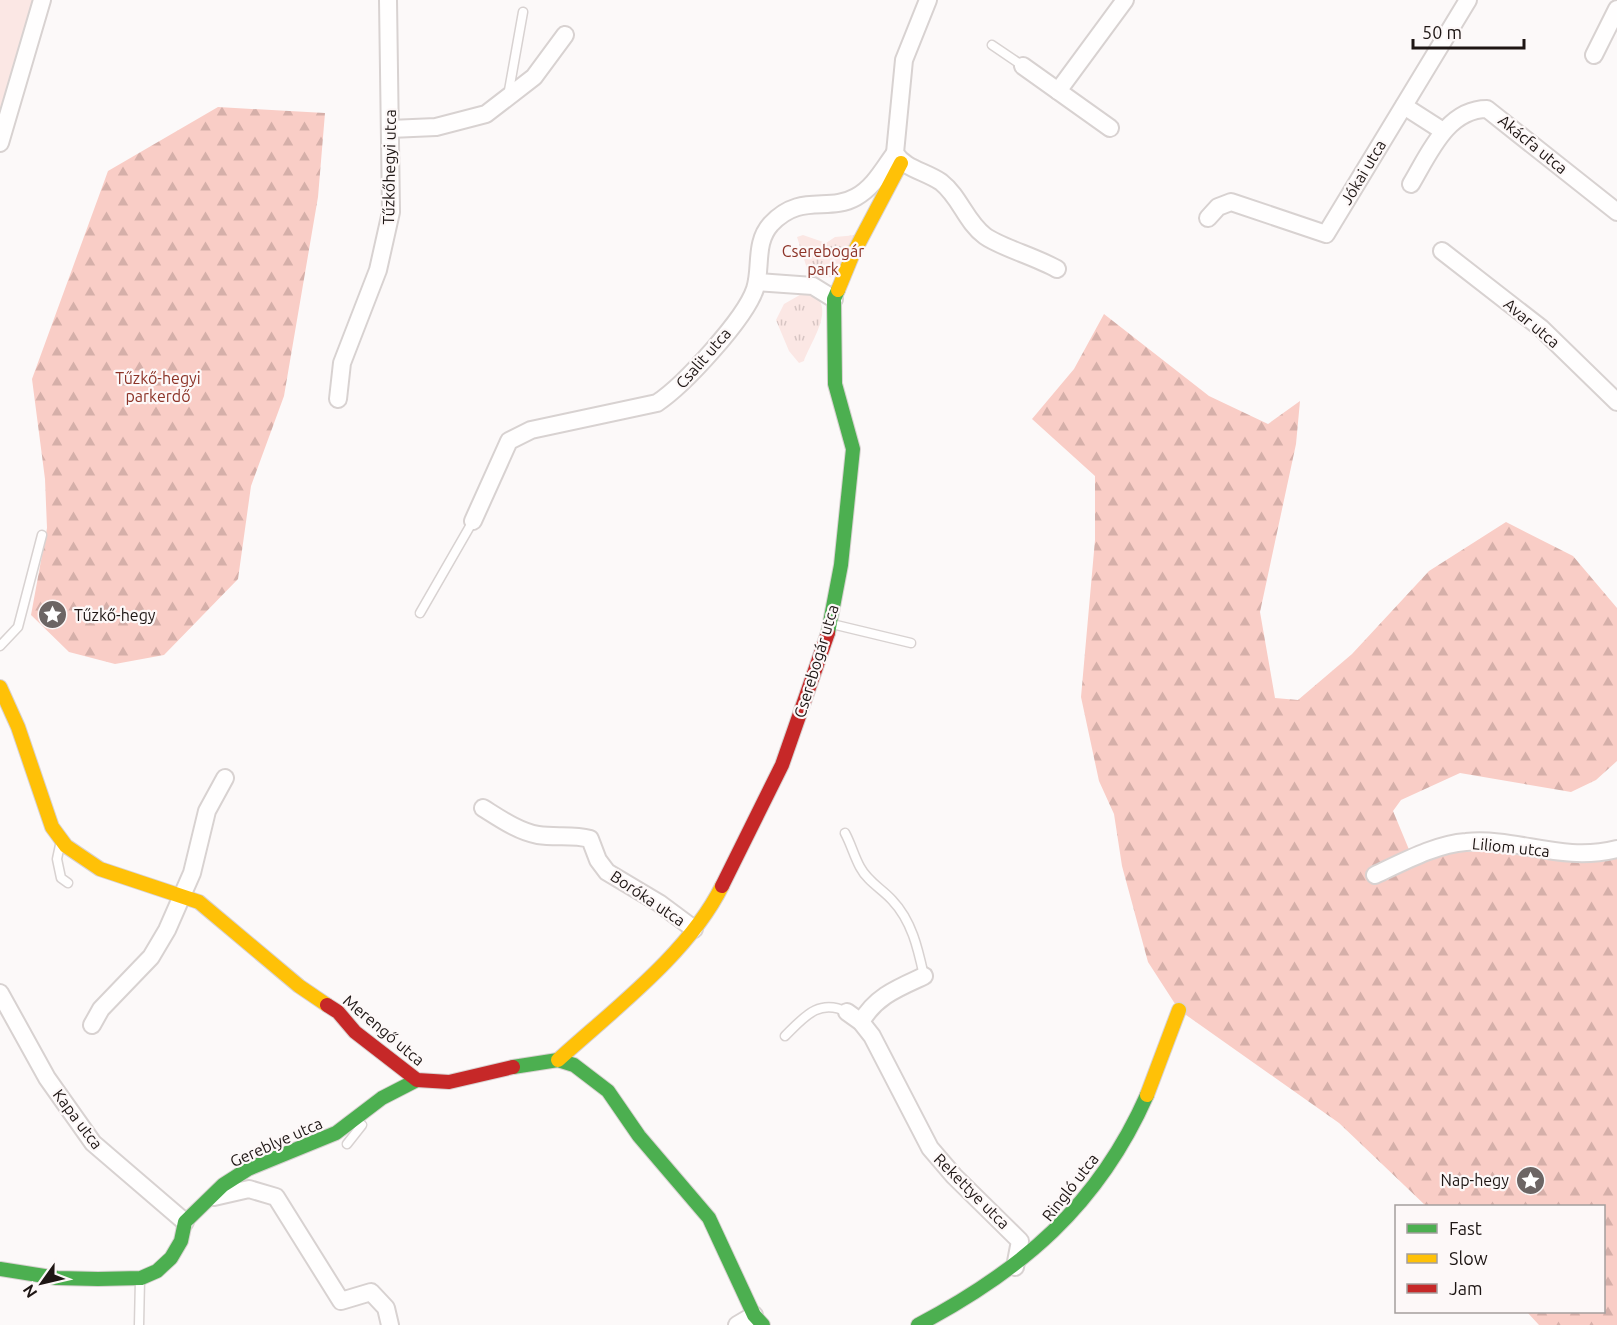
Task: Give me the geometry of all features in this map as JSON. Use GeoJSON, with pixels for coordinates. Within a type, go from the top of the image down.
{"type":"FeatureCollection","features":[{"type":"Feature","properties":{"kind":"street"},"geometry":{"type":"LineString","coordinates":[[0,142],[6,98],[42,0]]}},
{"type":"Feature","properties":{"kind":"street","name":"Tűzkőhegyi utca"},"geometry":{"type":"LineString","coordinates":[[338,399],[342,363],[378,270],[388,235],[391,212],[388,0]]}},
{"type":"Feature","properties":{"kind":"street","name":"Cserebogár utca"},"geometry":{"type":"LineString","coordinates":[[558,1060],[649,977],[694,929],[720,890],[782,765],[830,624],[840,565],[853,457],[835,384],[834,299],[898,158],[904,60],[928,0]]}},
{"type":"Feature","properties":{"kind":"street"},"geometry":{"type":"LineString","coordinates":[[1058,91],[1125,0]]}},
{"type":"Feature","properties":{"kind":"street","name":"Jókai utca"},"geometry":{"type":"LineString","coordinates":[[1208,218],[1218,207],[1232,202],[1326,234],[1468,0]]}},
{"type":"Feature","properties":{"kind":"street"},"geometry":{"type":"LineString","coordinates":[[1594,55],[1617,9]]}},
{"type":"Feature","properties":{"kind":"street"},"geometry":{"type":"LineString","coordinates":[[390,129],[436,127],[477,118],[534,77],[565,35]]}},
{"type":"Feature","properties":{"kind":"street"},"geometry":{"type":"LineString","coordinates":[[1023,66],[1110,128]]}},
{"type":"Feature","properties":{"kind":"street"},"geometry":{"type":"LineString","coordinates":[[1404,106],[1443,131]]}},
{"type":"Feature","properties":{"kind":"street","name":"Akácfa utca"},"geometry":{"type":"LineString","coordinates":[[1411,184],[1443,131],[1470,112],[1487,109],[1617,212]]}},
{"type":"Feature","properties":{"kind":"street"},"geometry":{"type":"LineString","coordinates":[[898,158],[927,172],[947,187],[960,201],[974,226],[986,237],[1034,256],[1057,269]]}},
{"type":"Feature","properties":{"kind":"street","name":"Csalit utca"},"geometry":{"type":"LineString","coordinates":[[473,521],[509,441],[531,429],[657,403],[674,391],[706,358],[748,302],[757,282],[760,245],[767,229],[776,219],[800,205],[854,198],[871,186],[898,158]]}},
{"type":"Feature","properties":{"kind":"street","name":"Avar utca"},"geometry":{"type":"LineString","coordinates":[[1442,251],[1541,328],[1617,402]]}},
{"type":"Feature","properties":{"kind":"street"},"geometry":{"type":"LineString","coordinates":[[757,282],[813,286],[834,299]]}},
{"type":"Feature","properties":{"kind":"street","name":"Merengő utca"},"geometry":{"type":"LineString","coordinates":[[0,687],[18,727],[43,805],[61,842],[78,858],[124,880],[184,895],[199,902],[299,986],[338,1012],[355,1032],[417,1080],[449,1082],[484,1072],[558,1060]]}},
{"type":"Feature","properties":{"kind":"street"},"geometry":{"type":"LineString","coordinates":[[92,1025],[101,1010],[152,957],[184,895],[207,812],[225,777]]}},
{"type":"Feature","properties":{"kind":"street","name":"Boróka utca"},"geometry":{"type":"LineString","coordinates":[[483,808],[537,835],[575,835],[590,839],[598,860],[608,873],[659,903],[694,929]]}},
{"type":"Feature","properties":{"kind":"street","name":"Liliom utca"},"geometry":{"type":"LineString","coordinates":[[1375,875],[1406,861],[1466,842],[1589,855],[1617,849]]}},
{"type":"Feature","properties":{"kind":"street"},"geometry":{"type":"LineString","coordinates":[[854,1017],[869,1008],[884,994],[924,976]]}},
{"type":"Feature","properties":{"kind":"street","name":"Kapa utca"},"geometry":{"type":"LineString","coordinates":[[0,993],[47,1078],[93,1143],[185,1222]]}},
{"type":"Feature","properties":{"kind":"street","name":"Ringló utca"},"geometry":{"type":"LineString","coordinates":[[918,1325],[973,1298],[1015,1267],[1058,1231],[1096,1186],[1158,1074],[1179,1010]]}},
{"type":"Feature","properties":{"kind":"street","name":"Rekettye utca"},"geometry":{"type":"LineString","coordinates":[[854,1017],[872,1036],[930,1148],[954,1176],[1020,1241],[1015,1267]]}},
{"type":"Feature","properties":{"kind":"street"},"geometry":{"type":"LineString","coordinates":[[558,1060],[574,1065],[608,1091],[639,1136],[709,1218],[759,1320],[737,1325]]}},
{"type":"Feature","properties":{"kind":"street","name":"Gereblye utca"},"geometry":{"type":"LineString","coordinates":[[141,1278],[157,1271],[171,1258],[181,1241],[185,1222],[223,1185],[248,1169],[336,1133],[382,1098],[417,1080]]}},
{"type":"Feature","properties":{"kind":"street"},"geometry":{"type":"LineString","coordinates":[[210,1198],[249,1189],[276,1197],[340,1301],[371,1292],[386,1308],[390,1325]]}},
{"type":"Feature","properties":{"kind":"street"},"geometry":{"type":"LineString","coordinates":[[0,1269],[57,1278],[141,1278]]}},
{"type":"Feature","properties":{"kind":"lane"},"geometry":{"type":"LineString","coordinates":[[507,96],[523,12]]}},
{"type":"Feature","properties":{"kind":"lane"},"geometry":{"type":"LineString","coordinates":[[992,45],[1023,66]]}},
{"type":"Feature","properties":{"kind":"lane"},"geometry":{"type":"LineString","coordinates":[[420,613],[473,521]]}},
{"type":"Feature","properties":{"kind":"lane"},"geometry":{"type":"LineString","coordinates":[[0,646],[18,627],[42,535]]}},
{"type":"Feature","properties":{"kind":"lane"},"geometry":{"type":"LineString","coordinates":[[830,624],[911,643]]}},
{"type":"Feature","properties":{"kind":"lane"},"geometry":{"type":"LineString","coordinates":[[845,833],[859,867],[871,883],[891,899],[904,916],[917,945],[924,976]]}},
{"type":"Feature","properties":{"kind":"lane"},"geometry":{"type":"LineString","coordinates":[[61,842],[57,859],[61,878],[68,883]]}},
{"type":"Feature","properties":{"kind":"lane"},"geometry":{"type":"LineString","coordinates":[[784,1036],[811,1011],[819,1007],[830,1006],[854,1017]]}},
{"type":"Feature","properties":{"kind":"lane"},"geometry":{"type":"LineString","coordinates":[[347,1144],[382,1098]]}},
{"type":"Feature","properties":{"kind":"lane"},"geometry":{"type":"LineString","coordinates":[[139,1325],[141,1278]]}},
{"type":"Feature","properties":{"kind":"green space"},"geometry":{"type":"Polygon","coordinates":[[[0,0],[42,0],[0,137],[0,0]]]}},
{"type":"Feature","properties":{"kind":"green space","name":"Tűzkő-hegyi parkerdő"},"geometry":{"type":"Polygon","coordinates":[[[218,107],[325,113],[318,197],[284,396],[251,486],[238,579],[164,655],[115,664],[69,652],[31,615],[47,528],[45,479],[32,379],[108,171],[218,107]]]}},
{"type":"Feature","properties":{"kind":"green space","name":"Cserebogár park"},"geometry":{"type":"Polygon","coordinates":[[[803,235],[826,243],[835,237],[857,235],[833,277],[810,278],[797,237],[803,235]]]}},
{"type":"Feature","properties":{"kind":"green space"},"geometry":{"type":"Polygon","coordinates":[[[805,292],[816,297],[821,304],[822,313],[817,333],[804,361],[799,363],[789,351],[776,320],[784,304],[805,292]]]}},
{"type":"Feature","properties":{"kind":"green space"},"geometry":{"type":"Polygon","coordinates":[[[1104,314],[1209,396],[1268,424],[1300,401],[1296,444],[1260,612],[1275,698],[1298,700],[1352,654],[1429,571],[1506,522],[1573,556],[1617,608],[1617,761],[1596,780],[1571,792],[1460,773],[1401,800],[1393,811],[1415,864],[1434,857],[1471,851],[1566,861],[1617,858],[1617,1325],[1539,1325],[1528,1313],[1605,1313],[1605,1205],[1425,1205],[1339,1123],[1179,1010],[1148,962],[1122,866],[1114,814],[1099,781],[1081,697],[1095,540],[1095,476],[1032,419],[1074,369],[1104,314]]]}},
{"type":"Feature","properties":{"kind":"traffic: fast"},"geometry":{"type":"LineString","coordinates":[[828,633],[841,565],[853,449],[835,384],[834,299],[838,290]]}},
{"type":"Feature","properties":{"kind":"traffic: fast"},"geometry":{"type":"LineString","coordinates":[[513,1067],[558,1060],[574,1065],[608,1091],[639,1136],[709,1218],[754,1315],[763,1325]]}},
{"type":"Feature","properties":{"kind":"traffic: fast"},"geometry":{"type":"LineString","coordinates":[[0,1269],[57,1278],[98,1279],[141,1278],[157,1271],[171,1258],[181,1241],[185,1222],[223,1185],[248,1169],[336,1133],[382,1098],[417,1080]]}},
{"type":"Feature","properties":{"kind":"traffic: fast"},"geometry":{"type":"LineString","coordinates":[[918,1325],[991,1281],[1053,1231],[1105,1170],[1147,1095]]}},
{"type":"Feature","properties":{"kind":"traffic: slow"},"geometry":{"type":"LineString","coordinates":[[838,290],[852,256],[901,163]]}},
{"type":"Feature","properties":{"kind":"traffic: slow"},"geometry":{"type":"LineString","coordinates":[[0,687],[18,727],[52,827],[66,846],[100,869],[199,902],[299,986],[327,1005]]}},
{"type":"Feature","properties":{"kind":"traffic: slow"},"geometry":{"type":"LineString","coordinates":[[558,1060],[625,1001],[670,957],[708,911],[722,886]]}},
{"type":"Feature","properties":{"kind":"traffic: slow"},"geometry":{"type":"LineString","coordinates":[[1147,1095],[1179,1010]]}},
{"type":"Feature","properties":{"kind":"traffic: jam"},"geometry":{"type":"LineString","coordinates":[[722,886],[782,765],[828,633]]}},
{"type":"Feature","properties":{"kind":"traffic: jam"},"geometry":{"type":"LineString","coordinates":[[327,1005],[338,1012],[355,1032],[417,1080],[449,1082],[513,1067]]}},
{"type":"Feature","properties":{"kind":"place","name":"Tűzkő-hegy"},"geometry":{"type":"Point","coordinates":[53,615]}},
{"type":"Feature","properties":{"kind":"place","name":"Nap-hegy"},"geometry":{"type":"Point","coordinates":[1530,1180]}}]}
